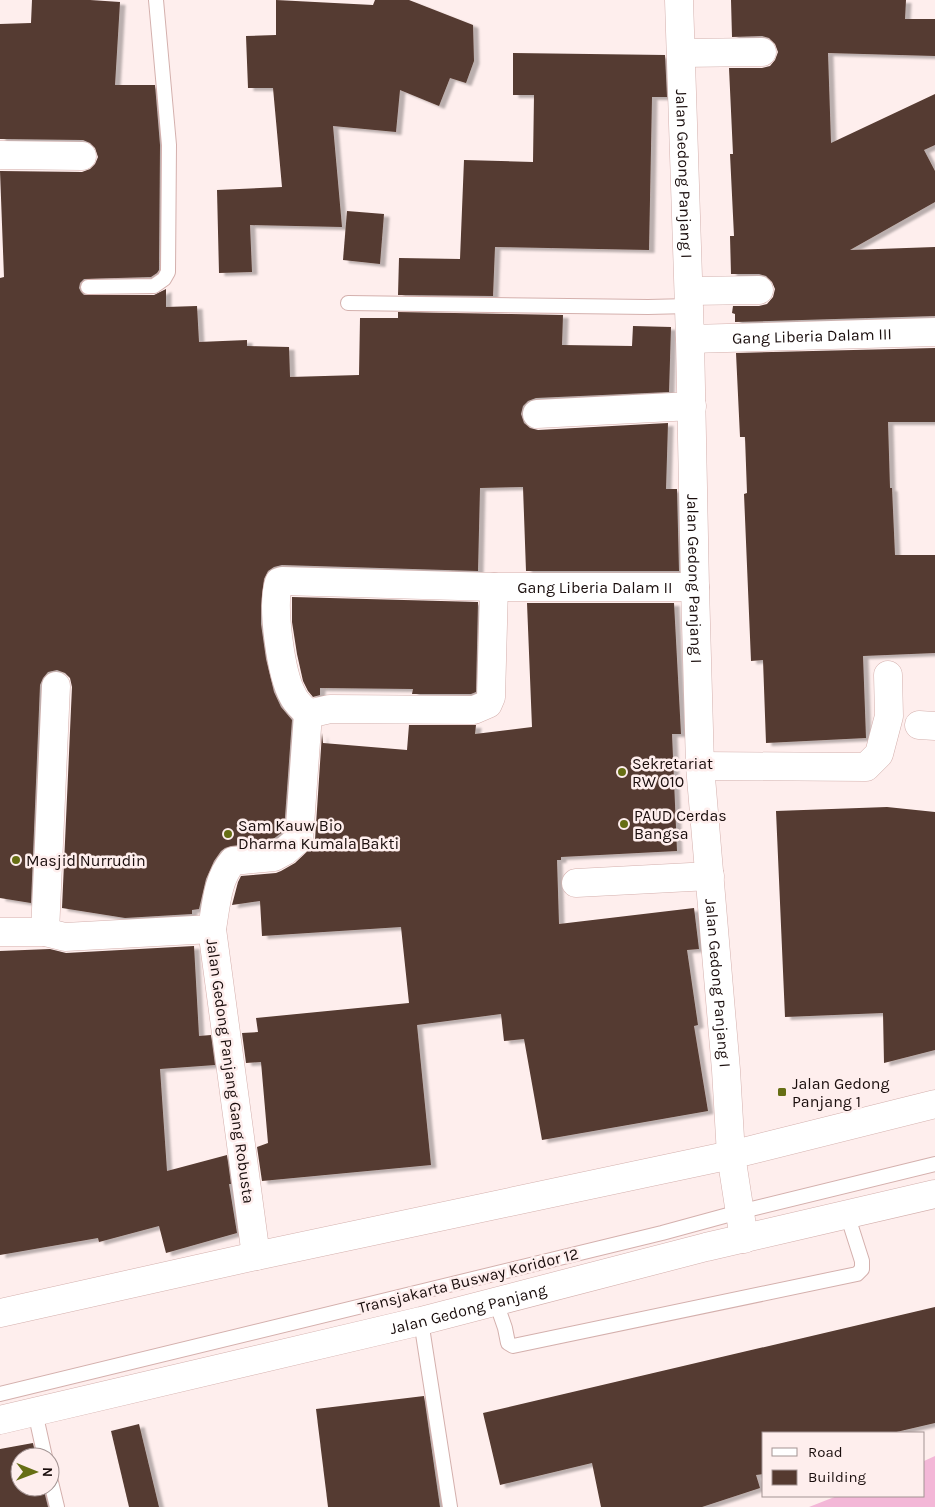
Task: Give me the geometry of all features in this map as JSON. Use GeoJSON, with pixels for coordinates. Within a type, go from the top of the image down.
{"type":"FeatureCollection","features":[{"type":"Feature","properties":{"kind":"street","name":"Jalan Gedong Panjang I"},"geometry":{"type":"LineString","coordinates":[[679,0],[692,406],[700,766],[726,1070],[731,1155],[744,1239]]}},
{"type":"Feature","properties":{"kind":"street"},"geometry":{"type":"LineString","coordinates":[[681,53],[762,52]]}},
{"type":"Feature","properties":{"kind":"street"},"geometry":{"type":"LineString","coordinates":[[0,155],[82,156]]}},
{"type":"Feature","properties":{"kind":"street"},"geometry":{"type":"LineString","coordinates":[[689,299],[759,290]]}},
{"type":"Feature","properties":{"kind":"street","name":"Gang Liberia Dalam III"},"geometry":{"type":"LineString","coordinates":[[690,339],[935,332]]}},
{"type":"Feature","properties":{"kind":"street"},"geometry":{"type":"LineString","coordinates":[[537,414],[692,406]]}},
{"type":"Feature","properties":{"kind":"street","name":"Gang Liberia Dalam II"},"geometry":{"type":"LineString","coordinates":[[308,714],[293,697],[282,667],[276,590],[279,582],[282,581],[494,587],[695,587]]}},
{"type":"Feature","properties":{"kind":"street"},"geometry":{"type":"LineString","coordinates":[[308,714],[330,709],[474,710],[488,704],[492,698],[494,587]]}},
{"type":"Feature","properties":{"kind":"street"},"geometry":{"type":"LineString","coordinates":[[700,766],[866,767],[879,754],[888,716],[888,675]]}},
{"type":"Feature","properties":{"kind":"street"},"geometry":{"type":"LineString","coordinates":[[45,932],[56,686]]}},
{"type":"Feature","properties":{"kind":"street","name":"Jalan Gedong Panjang Gang Robusta"},"geometry":{"type":"LineString","coordinates":[[256,1256],[212,929],[219,887],[227,868],[233,861],[274,857],[285,851],[299,838],[308,714]]}},
{"type":"Feature","properties":{"kind":"street"},"geometry":{"type":"LineString","coordinates":[[576,883],[710,876]]}},
{"type":"Feature","properties":{"kind":"street"},"geometry":{"type":"LineString","coordinates":[[0,932],[45,932],[65,937],[212,929]]}},
{"type":"Feature","properties":{"kind":"street"},"geometry":{"type":"LineString","coordinates":[[0,1313],[256,1256],[731,1155],[935,1104]]}},
{"type":"Feature","properties":{"kind":"street","name":"Jalan Gedong Panjang"},"geometry":{"type":"LineString","coordinates":[[0,1420],[422,1321],[744,1239],[935,1194]]}},
{"type":"Feature","properties":{"kind":"lane"},"geometry":{"type":"LineString","coordinates":[[88,287],[154,286],[164,279],[168,272],[169,145],[156,0]]}},
{"type":"Feature","properties":{"kind":"lane"},"geometry":{"type":"LineString","coordinates":[[348,303],[648,307],[689,299]]}},
{"type":"Feature","properties":{"kind":"lane","name":"Transjakarta Busway Koridor 12"},"geometry":{"type":"LineString","coordinates":[[0,1394],[662,1233],[935,1164]]}},
{"type":"Feature","properties":{"kind":"lane"},"geometry":{"type":"LineString","coordinates":[[496,1302],[508,1343],[513,1346],[858,1274],[862,1268],[862,1261],[847,1214]]}},
{"type":"Feature","properties":{"kind":"lane"},"geometry":{"type":"LineString","coordinates":[[422,1321],[450,1507]]}},
{"type":"Feature","properties":{"kind":"lane"},"geometry":{"type":"LineString","coordinates":[[35,1412],[43,1447]]}},
{"type":"Feature","properties":{"kind":"shaded area"},"geometry":{"type":"Polygon","coordinates":[[[935,1456],[935,1507],[809,1507],[834,1497],[925,1497],[925,1461],[935,1456]]]}},
{"type":"Feature","properties":{"kind":"building"},"geometry":{"type":"Polygon","coordinates":[[[32,0],[120,2],[115,85],[155,85],[160,145],[159,270],[151,277],[84,279],[80,283],[79,288],[84,295],[154,295],[166,289],[166,307],[197,306],[199,342],[247,340],[247,346],[289,347],[290,377],[359,375],[360,318],[398,318],[398,312],[563,315],[562,345],[632,346],[633,326],[671,327],[669,392],[536,398],[528,401],[523,406],[521,414],[524,423],[530,428],[538,430],[668,423],[666,489],[677,489],[679,571],[526,571],[523,487],[480,488],[478,571],[282,565],[268,571],[264,579],[261,606],[261,624],[266,659],[274,692],[281,707],[292,720],[284,831],[269,842],[231,846],[221,851],[206,879],[199,909],[192,910],[192,914],[125,918],[62,908],[72,687],[70,678],[65,673],[57,670],[48,672],[40,685],[31,903],[0,898],[0,278],[4,277],[0,171],[82,172],[90,169],[98,157],[95,148],[83,140],[0,139],[0,24],[31,23],[32,0]]]}},
{"type":"Feature","properties":{"kind":"building"},"geometry":{"type":"Polygon","coordinates":[[[276,0],[373,5],[375,0],[409,0],[473,25],[474,61],[466,83],[450,78],[439,106],[400,90],[396,132],[333,126],[342,227],[250,225],[252,272],[219,273],[217,190],[282,187],[273,88],[248,88],[246,36],[276,35],[276,0]]]}},
{"type":"Feature","properties":{"kind":"building"},"geometry":{"type":"Polygon","coordinates":[[[731,0],[906,0],[905,19],[935,19],[935,56],[828,53],[831,143],[935,94],[935,145],[924,150],[935,171],[935,202],[850,250],[935,247],[935,316],[735,322],[735,314],[732,313],[733,306],[759,306],[767,304],[773,297],[775,289],[772,282],[766,276],[759,274],[731,274],[730,236],[734,236],[730,154],[733,154],[729,68],[762,68],[770,66],[778,52],[775,44],[769,38],[762,36],[732,37],[731,0]]]}},
{"type":"Feature","properties":{"kind":"building"},"geometry":{"type":"Polygon","coordinates":[[[513,53],[665,55],[667,97],[652,97],[649,250],[495,247],[493,296],[398,295],[399,258],[460,259],[464,160],[533,162],[534,95],[513,95],[513,53]]]}},
{"type":"Feature","properties":{"kind":"building"},"geometry":{"type":"Polygon","coordinates":[[[347,211],[384,214],[380,264],[343,260],[347,211]]]}},
{"type":"Feature","properties":{"kind":"building"},"geometry":{"type":"Polygon","coordinates":[[[935,348],[935,422],[888,422],[895,555],[935,555],[935,653],[863,656],[866,738],[766,743],[763,660],[751,661],[744,494],[747,493],[745,437],[740,437],[736,353],[935,348]]]}},
{"type":"Feature","properties":{"kind":"building"},"geometry":{"type":"Polygon","coordinates":[[[292,597],[478,602],[476,692],[471,694],[412,694],[413,689],[320,688],[320,695],[313,697],[303,681],[297,654],[292,622],[292,597]]]}},
{"type":"Feature","properties":{"kind":"building"},"geometry":{"type":"Polygon","coordinates":[[[527,603],[674,603],[681,734],[672,734],[677,851],[561,857],[561,860],[557,860],[559,924],[694,908],[699,949],[687,950],[698,1025],[694,1026],[708,1111],[542,1140],[524,1039],[504,1041],[501,1014],[417,1025],[431,1165],[262,1181],[257,1147],[268,1143],[261,1062],[246,1063],[242,1033],[258,1032],[256,1018],[409,1003],[401,927],[262,936],[260,901],[232,905],[238,882],[241,876],[281,871],[295,863],[313,846],[315,840],[322,733],[323,743],[407,750],[409,725],[476,725],[475,734],[532,727],[527,603]]]}},
{"type":"Feature","properties":{"kind":"building"},"geometry":{"type":"Polygon","coordinates":[[[887,807],[935,812],[935,1050],[884,1063],[883,1013],[785,1017],[776,811],[887,807]]]}},
{"type":"Feature","properties":{"kind":"building"},"geometry":{"type":"Polygon","coordinates":[[[194,946],[199,1036],[211,1035],[215,1065],[160,1069],[167,1171],[227,1155],[231,1184],[229,1184],[237,1233],[166,1253],[159,1226],[99,1242],[98,1238],[0,1255],[0,951],[50,949],[66,953],[194,946]]]}},
{"type":"Feature","properties":{"kind":"building"},"geometry":{"type":"Polygon","coordinates":[[[935,1307],[935,1423],[896,1432],[762,1432],[762,1474],[756,1475],[760,1488],[702,1507],[601,1507],[592,1463],[500,1485],[483,1413],[935,1307]]]}},
{"type":"Feature","properties":{"kind":"building"},"geometry":{"type":"Polygon","coordinates":[[[424,1396],[440,1507],[328,1507],[316,1409],[424,1396]]]}},
{"type":"Feature","properties":{"kind":"building"},"geometry":{"type":"Polygon","coordinates":[[[139,1424],[159,1507],[129,1507],[111,1431],[139,1424]]]}},
{"type":"Feature","properties":{"kind":"building"},"geometry":{"type":"Polygon","coordinates":[[[33,1443],[34,1447],[11,1447],[33,1443]]]}},
{"type":"Feature","properties":{"kind":"building"},"geometry":{"type":"Polygon","coordinates":[[[10,1447],[10,1497],[46,1497],[48,1507],[0,1507],[0,1449],[10,1447]]]}},
{"type":"Feature","properties":{"kind":"place","name":"Sekretariat RW 010"},"geometry":{"type":"Point","coordinates":[622,772]}},
{"type":"Feature","properties":{"kind":"place","name":"PAUD Cerdas Bangsa"},"geometry":{"type":"Point","coordinates":[624,824]}},
{"type":"Feature","properties":{"kind":"place","name":"Sam Kauw Bio Dharma Kumala Bakti"},"geometry":{"type":"Point","coordinates":[228,834]}},
{"type":"Feature","properties":{"kind":"place","name":"Masjid Nurrudin"},"geometry":{"type":"Point","coordinates":[16,860]}},
{"type":"Feature","properties":{"kind":"place","name":"Jalan Gedong Panjang 1"},"geometry":{"type":"Point","coordinates":[782,1092]}}]}
